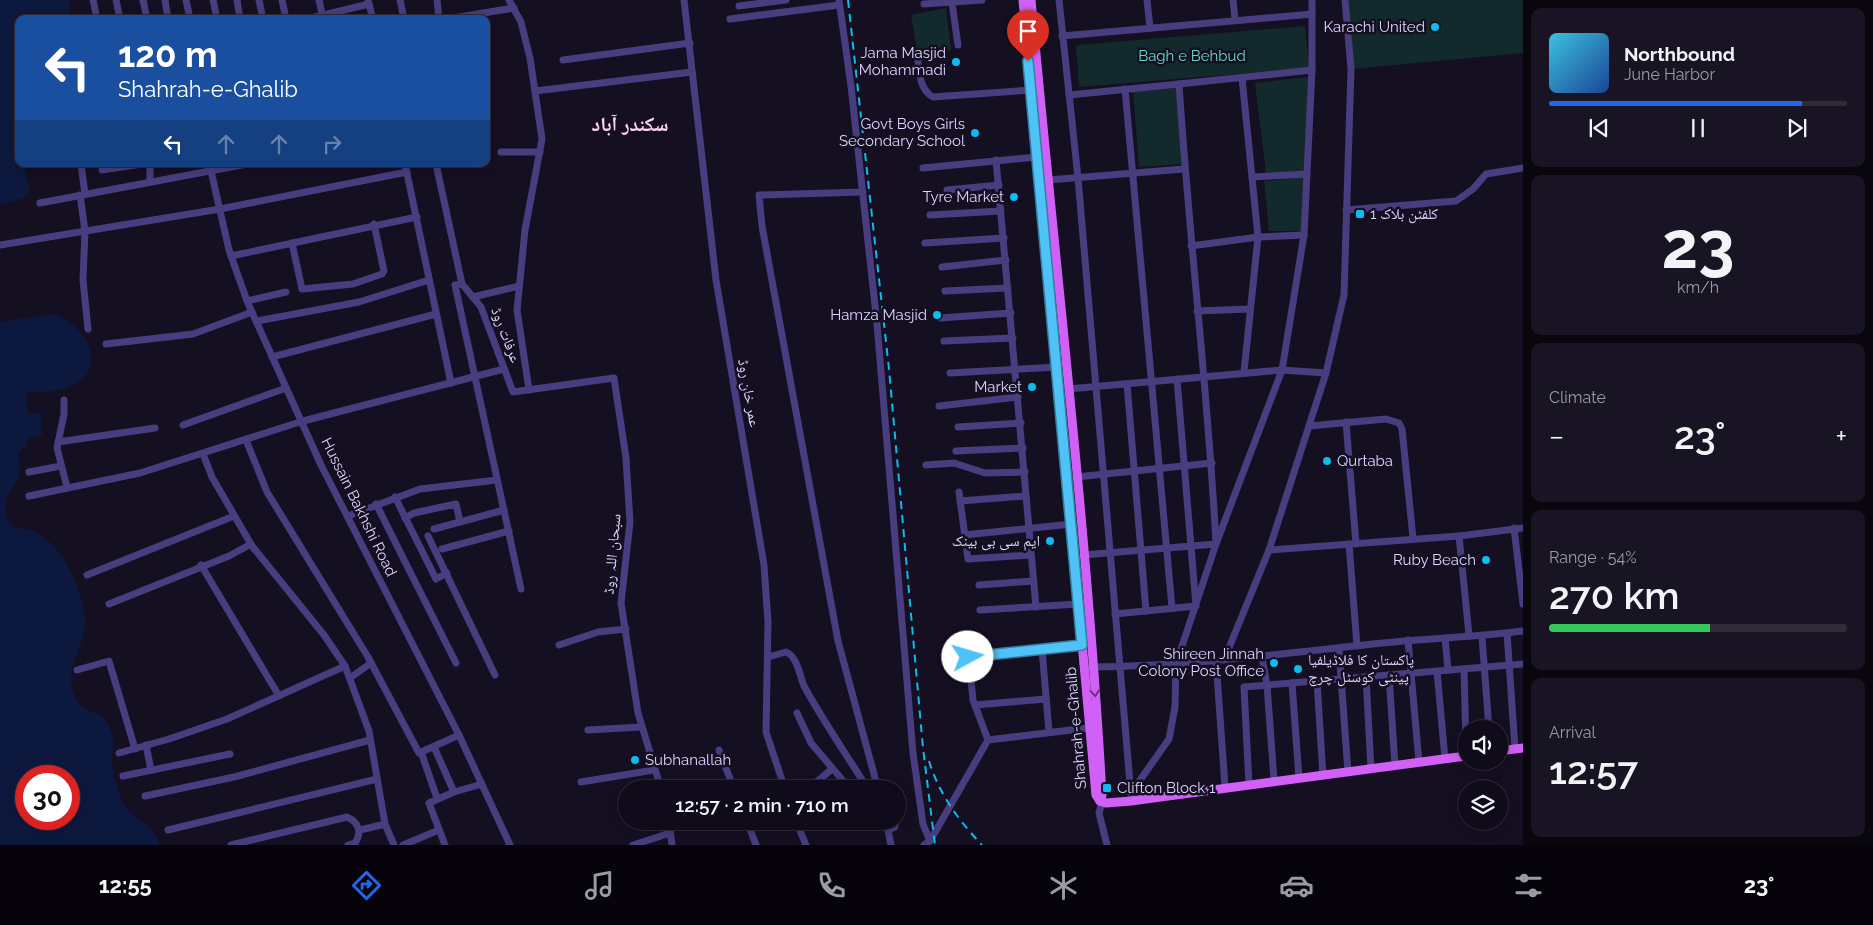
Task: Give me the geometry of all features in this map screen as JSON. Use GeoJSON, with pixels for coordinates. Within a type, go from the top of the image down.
{"type":"FeatureCollection","features":[{"type":"Feature","properties":{"kind":"main road","name":"Shahrah-e-Ghalib"},"geometry":{"type":"LineString","coordinates":[[1022,0],[1072,524],[1088,728],[1096,796],[1101,802]]}},
{"type":"Feature","properties":{"kind":"main road","name":"Shahrah-e-Ghalib"},"geometry":{"type":"LineString","coordinates":[[1031,0],[1083,555],[1102,795],[1101,802]]}},
{"type":"Feature","properties":{"kind":"main road"},"geometry":{"type":"LineString","coordinates":[[1101,802],[1131,797],[1249,785],[1274,780],[1348,773],[1458,757]]}},
{"type":"Feature","properties":{"kind":"street"},"geometry":{"type":"LineString","coordinates":[[93,0],[96,15]]}},
{"type":"Feature","properties":{"kind":"street"},"geometry":{"type":"LineString","coordinates":[[116,0],[119,15]]}},
{"type":"Feature","properties":{"kind":"street"},"geometry":{"type":"LineString","coordinates":[[143,0],[146,15]]}},
{"type":"Feature","properties":{"kind":"street"},"geometry":{"type":"LineString","coordinates":[[165,0],[167,15]]}},
{"type":"Feature","properties":{"kind":"street"},"geometry":{"type":"LineString","coordinates":[[186,0],[189,15]]}},
{"type":"Feature","properties":{"kind":"street"},"geometry":{"type":"LineString","coordinates":[[213,0],[216,15]]}},
{"type":"Feature","properties":{"kind":"street"},"geometry":{"type":"LineString","coordinates":[[237,0],[239,15]]}},
{"type":"Feature","properties":{"kind":"street"},"geometry":{"type":"LineString","coordinates":[[259,0],[262,15]]}},
{"type":"Feature","properties":{"kind":"street"},"geometry":{"type":"LineString","coordinates":[[282,0],[285,15]]}},
{"type":"Feature","properties":{"kind":"street"},"geometry":{"type":"LineString","coordinates":[[319,0],[322,15]]}},
{"type":"Feature","properties":{"kind":"street"},"geometry":{"type":"LineString","coordinates":[[400,0],[403,15]]}},
{"type":"Feature","properties":{"kind":"street"},"geometry":{"type":"LineString","coordinates":[[436,0],[438,15]]}},
{"type":"Feature","properties":{"kind":"street"},"geometry":{"type":"LineString","coordinates":[[509,0],[521,22],[530,58],[542,139],[525,230],[517,310],[528,390]]}},
{"type":"Feature","properties":{"kind":"street","name":"عمر خان روڈ"},"geometry":{"type":"LineString","coordinates":[[684,0],[716,280],[764,565],[768,622],[766,732],[782,780]]}},
{"type":"Feature","properties":{"kind":"street"},"geometry":{"type":"LineString","coordinates":[[739,6],[786,0]]}},
{"type":"Feature","properties":{"kind":"street"},"geometry":{"type":"LineString","coordinates":[[924,4],[982,0]]}},
{"type":"Feature","properties":{"kind":"street"},"geometry":{"type":"LineString","coordinates":[[1059,0],[1078,178],[1131,797]]}},
{"type":"Feature","properties":{"kind":"street"},"geometry":{"type":"LineString","coordinates":[[1147,0],[1150,28]]}},
{"type":"Feature","properties":{"kind":"street"},"geometry":{"type":"LineString","coordinates":[[1233,0],[1235,20]]}},
{"type":"Feature","properties":{"kind":"street"},"geometry":{"type":"LineString","coordinates":[[1131,797],[1169,739],[1175,707],[1176,664],[1216,544],[1282,370],[1304,235],[1312,70],[1312,0]]}},
{"type":"Feature","properties":{"kind":"street"},"geometry":{"type":"LineString","coordinates":[[1225,787],[1220,660],[1269,550],[1326,373],[1344,296],[1351,70],[1345,0]]}},
{"type":"Feature","properties":{"kind":"street"},"geometry":{"type":"LineString","coordinates":[[328,15],[369,2],[372,15]]}},
{"type":"Feature","properties":{"kind":"street"},"geometry":{"type":"LineString","coordinates":[[952,2],[958,45]]}},
{"type":"Feature","properties":{"kind":"street"},"geometry":{"type":"LineString","coordinates":[[730,19],[839,3],[863,192],[877,324],[912,753],[927,843]]}},
{"type":"Feature","properties":{"kind":"street"},"geometry":{"type":"LineString","coordinates":[[471,15],[514,8]]}},
{"type":"Feature","properties":{"kind":"street"},"geometry":{"type":"LineString","coordinates":[[1062,36],[1312,14]]}},
{"type":"Feature","properties":{"kind":"street"},"geometry":{"type":"LineString","coordinates":[[564,60],[690,44]]}},
{"type":"Feature","properties":{"kind":"street"},"geometry":{"type":"LineString","coordinates":[[918,62],[922,86],[927,94],[933,97],[1031,90]]}},
{"type":"Feature","properties":{"kind":"street"},"geometry":{"type":"LineString","coordinates":[[1069,95],[1312,70]]}},
{"type":"Feature","properties":{"kind":"street"},"geometry":{"type":"LineString","coordinates":[[535,91],[692,72]]}},
{"type":"Feature","properties":{"kind":"street"},"geometry":{"type":"LineString","coordinates":[[1242,78],[1258,237],[1244,372]]}},
{"type":"Feature","properties":{"kind":"street"},"geometry":{"type":"LineString","coordinates":[[1178,84],[1184,169],[1212,463],[1216,544]]}},
{"type":"Feature","properties":{"kind":"street"},"geometry":{"type":"LineString","coordinates":[[1125,89],[1172,608]]}},
{"type":"Feature","properties":{"kind":"street"},"geometry":{"type":"LineString","coordinates":[[501,152],[540,152]]}},
{"type":"Feature","properties":{"kind":"street"},"geometry":{"type":"LineString","coordinates":[[923,168],[1037,157]]}},
{"type":"Feature","properties":{"kind":"street"},"geometry":{"type":"LineString","coordinates":[[996,160],[1036,607]]}},
{"type":"Feature","properties":{"kind":"street"},"geometry":{"type":"LineString","coordinates":[[81,167],[85,231],[83,280],[88,329]]}},
{"type":"Feature","properties":{"kind":"street"},"geometry":{"type":"LineString","coordinates":[[102,170],[122,167]]}},
{"type":"Feature","properties":{"kind":"street"},"geometry":{"type":"LineString","coordinates":[[150,167],[150,181]]}},
{"type":"Feature","properties":{"kind":"street"},"geometry":{"type":"LineString","coordinates":[[40,203],[232,167]]}},
{"type":"Feature","properties":{"kind":"street"},"geometry":{"type":"LineString","coordinates":[[406,167],[451,383]]}},
{"type":"Feature","properties":{"kind":"street","name":"عرفات روڈ"},"geometry":{"type":"LineString","coordinates":[[437,167],[462,284],[481,307],[513,392],[614,378]]}},
{"type":"Feature","properties":{"kind":"street"},"geometry":{"type":"LineString","coordinates":[[1346,210],[1456,201],[1473,189],[1486,174],[1523,168]]}},
{"type":"Feature","properties":{"kind":"street"},"geometry":{"type":"LineString","coordinates":[[1048,180],[1184,169]]}},
{"type":"Feature","properties":{"kind":"street","name":"Hussain Bakhshi Road"},"geometry":{"type":"LineString","coordinates":[[211,171],[231,256],[247,301],[272,358],[303,421],[321,466],[459,735],[510,845]]}},
{"type":"Feature","properties":{"kind":"street"},"geometry":{"type":"LineString","coordinates":[[0,245],[220,209],[407,172]]}},
{"type":"Feature","properties":{"kind":"street"},"geometry":{"type":"LineString","coordinates":[[1252,177],[1307,174]]}},
{"type":"Feature","properties":{"kind":"street"},"geometry":{"type":"LineString","coordinates":[[947,190],[999,185]]}},
{"type":"Feature","properties":{"kind":"street"},"geometry":{"type":"LineString","coordinates":[[863,192],[759,195],[762,226],[838,641],[863,726],[876,780]]}},
{"type":"Feature","properties":{"kind":"street"},"geometry":{"type":"LineString","coordinates":[[930,215],[1001,211]]}},
{"type":"Feature","properties":{"kind":"street"},"geometry":{"type":"LineString","coordinates":[[231,256],[374,224],[417,217]]}},
{"type":"Feature","properties":{"kind":"street"},"geometry":{"type":"LineString","coordinates":[[292,243],[301,286],[304,290],[353,284],[382,274],[384,271],[374,224]]}},
{"type":"Feature","properties":{"kind":"street"},"geometry":{"type":"LineString","coordinates":[[1191,246],[1258,237],[1304,235]]}},
{"type":"Feature","properties":{"kind":"street"},"geometry":{"type":"LineString","coordinates":[[925,243],[1004,238]]}},
{"type":"Feature","properties":{"kind":"street"},"geometry":{"type":"LineString","coordinates":[[942,267],[1006,260]]}},
{"type":"Feature","properties":{"kind":"street"},"geometry":{"type":"LineString","coordinates":[[257,321],[359,302],[429,280]]}},
{"type":"Feature","properties":{"kind":"street"},"geometry":{"type":"LineString","coordinates":[[462,284],[455,285],[521,589]]}},
{"type":"Feature","properties":{"kind":"street"},"geometry":{"type":"LineString","coordinates":[[473,297],[519,286]]}},
{"type":"Feature","properties":{"kind":"street"},"geometry":{"type":"LineString","coordinates":[[945,291],[1008,288]]}},
{"type":"Feature","properties":{"kind":"street"},"geometry":{"type":"LineString","coordinates":[[247,301],[286,292]]}},
{"type":"Feature","properties":{"kind":"street"},"geometry":{"type":"LineString","coordinates":[[1197,311],[1250,309]]}},
{"type":"Feature","properties":{"kind":"street"},"geometry":{"type":"LineString","coordinates":[[106,344],[185,335],[252,312]]}},
{"type":"Feature","properties":{"kind":"street"},"geometry":{"type":"LineString","coordinates":[[940,318],[1011,313]]}},
{"type":"Feature","properties":{"kind":"street"},"geometry":{"type":"LineString","coordinates":[[272,358],[436,314]]}},
{"type":"Feature","properties":{"kind":"street"},"geometry":{"type":"LineString","coordinates":[[944,342],[1013,338]]}},
{"type":"Feature","properties":{"kind":"street"},"geometry":{"type":"LineString","coordinates":[[950,373],[1057,366]]}},
{"type":"Feature","properties":{"kind":"street"},"geometry":{"type":"LineString","coordinates":[[29,496],[140,473],[303,421],[504,369]]}},
{"type":"Feature","properties":{"kind":"street"},"geometry":{"type":"LineString","coordinates":[[1068,389],[1244,372],[1282,370],[1326,373]]}},
{"type":"Feature","properties":{"kind":"street","name":"سبحان اللہ روڈ"},"geometry":{"type":"LineString","coordinates":[[614,378],[626,458],[630,522],[621,603],[641,727],[658,780]]}},
{"type":"Feature","properties":{"kind":"street"},"geometry":{"type":"LineString","coordinates":[[1177,379],[1196,606]]}},
{"type":"Feature","properties":{"kind":"street"},"geometry":{"type":"LineString","coordinates":[[1127,384],[1146,611]]}},
{"type":"Feature","properties":{"kind":"street"},"geometry":{"type":"LineString","coordinates":[[183,425],[286,388]]}},
{"type":"Feature","properties":{"kind":"street"},"geometry":{"type":"LineString","coordinates":[[939,406],[960,402],[1018,397]]}},
{"type":"Feature","properties":{"kind":"street"},"geometry":{"type":"LineString","coordinates":[[64,400],[64,414],[58,442],[61,466],[67,488]]}},
{"type":"Feature","properties":{"kind":"street"},"geometry":{"type":"LineString","coordinates":[[1309,426],[1393,420],[1402,429],[1413,538]]}},
{"type":"Feature","properties":{"kind":"street"},"geometry":{"type":"LineString","coordinates":[[1346,422],[1357,646]]}},
{"type":"Feature","properties":{"kind":"street"},"geometry":{"type":"LineString","coordinates":[[958,427],[1021,423]]}},
{"type":"Feature","properties":{"kind":"street"},"geometry":{"type":"LineString","coordinates":[[58,442],[155,428]]}},
{"type":"Feature","properties":{"kind":"street"},"geometry":{"type":"LineString","coordinates":[[246,440],[267,492],[371,663],[419,753],[421,752],[437,798]]}},
{"type":"Feature","properties":{"kind":"street"},"geometry":{"type":"LineString","coordinates":[[956,451],[1023,448]]}},
{"type":"Feature","properties":{"kind":"street"},"geometry":{"type":"LineString","coordinates":[[203,454],[212,477],[251,544],[324,635],[345,666],[370,740],[385,824],[394,845]]}},
{"type":"Feature","properties":{"kind":"street"},"geometry":{"type":"LineString","coordinates":[[926,465],[954,463],[985,473],[1024,472]]}},
{"type":"Feature","properties":{"kind":"street"},"geometry":{"type":"LineString","coordinates":[[1076,478],[1212,463]]}},
{"type":"Feature","properties":{"kind":"street"},"geometry":{"type":"LineString","coordinates":[[29,472],[61,466]]}},
{"type":"Feature","properties":{"kind":"street"},"geometry":{"type":"LineString","coordinates":[[348,516],[420,488],[498,480]]}},
{"type":"Feature","properties":{"kind":"street"},"geometry":{"type":"LineString","coordinates":[[959,492],[964,534],[970,560],[1031,555]]}},
{"type":"Feature","properties":{"kind":"street"},"geometry":{"type":"LineString","coordinates":[[960,501],[1026,496]]}},
{"type":"Feature","properties":{"kind":"street"},"geometry":{"type":"LineString","coordinates":[[395,497],[436,579],[447,573]]}},
{"type":"Feature","properties":{"kind":"street"},"geometry":{"type":"LineString","coordinates":[[376,504],[456,663]]}},
{"type":"Feature","properties":{"kind":"street"},"geometry":{"type":"LineString","coordinates":[[405,518],[414,513],[456,504],[460,522]]}},
{"type":"Feature","properties":{"kind":"street"},"geometry":{"type":"LineString","coordinates":[[434,530],[504,510]]}},
{"type":"Feature","properties":{"kind":"street"},"geometry":{"type":"LineString","coordinates":[[87,575],[234,516]]}},
{"type":"Feature","properties":{"kind":"street"},"geometry":{"type":"LineString","coordinates":[[964,534],[1072,524]]}},
{"type":"Feature","properties":{"kind":"street"},"geometry":{"type":"LineString","coordinates":[[1514,528],[1523,604]]}},
{"type":"Feature","properties":{"kind":"street"},"geometry":{"type":"LineString","coordinates":[[1269,550],[1458,536],[1523,528]]}},
{"type":"Feature","properties":{"kind":"street"},"geometry":{"type":"LineString","coordinates":[[442,548],[509,531]]}},
{"type":"Feature","properties":{"kind":"street"},"geometry":{"type":"LineString","coordinates":[[428,536],[495,675]]}},
{"type":"Feature","properties":{"kind":"street"},"geometry":{"type":"LineString","coordinates":[[1458,536],[1469,636]]}},
{"type":"Feature","properties":{"kind":"street"},"geometry":{"type":"LineString","coordinates":[[109,604],[201,565],[229,556],[251,544]]}},
{"type":"Feature","properties":{"kind":"street"},"geometry":{"type":"LineString","coordinates":[[1083,555],[1216,544]]}},
{"type":"Feature","properties":{"kind":"street"},"geometry":{"type":"LineString","coordinates":[[201,565],[279,696]]}},
{"type":"Feature","properties":{"kind":"street"},"geometry":{"type":"LineString","coordinates":[[979,585],[1033,581]]}},
{"type":"Feature","properties":{"kind":"street"},"geometry":{"type":"LineString","coordinates":[[980,610],[1078,604]]}},
{"type":"Feature","properties":{"kind":"street"},"geometry":{"type":"LineString","coordinates":[[1116,614],[1196,606]]}},
{"type":"Feature","properties":{"kind":"street"},"geometry":{"type":"LineString","coordinates":[[559,645],[592,634],[626,630]]}},
{"type":"Feature","properties":{"kind":"street"},"geometry":{"type":"LineString","coordinates":[[1092,667],[1176,664],[1339,649],[1408,640],[1469,636],[1482,637],[1523,631]]}},
{"type":"Feature","properties":{"kind":"street"},"geometry":{"type":"LineString","coordinates":[[1507,633],[1519,748]]}},
{"type":"Feature","properties":{"kind":"street"},"geometry":{"type":"LineString","coordinates":[[1482,637],[1488,720]]}},
{"type":"Feature","properties":{"kind":"street"},"geometry":{"type":"LineString","coordinates":[[1445,638],[1448,670]]}},
{"type":"Feature","properties":{"kind":"street"},"geometry":{"type":"LineString","coordinates":[[1408,640],[1419,762]]}},
{"type":"Feature","properties":{"kind":"street"},"geometry":{"type":"LineString","coordinates":[[967,641],[975,705],[988,740]]}},
{"type":"Feature","properties":{"kind":"street"},"geometry":{"type":"LineString","coordinates":[[968,657],[1082,645]]}},
{"type":"Feature","properties":{"kind":"street"},"geometry":{"type":"LineString","coordinates":[[1042,649],[1049,732]]}},
{"type":"Feature","properties":{"kind":"street"},"geometry":{"type":"LineString","coordinates":[[1339,649],[1348,773]]}},
{"type":"Feature","properties":{"kind":"street"},"geometry":{"type":"LineString","coordinates":[[768,657],[786,652],[792,656],[809,693],[862,780]]}},
{"type":"Feature","properties":{"kind":"street"},"geometry":{"type":"LineString","coordinates":[[1262,656],[1267,685],[1274,780]]}},
{"type":"Feature","properties":{"kind":"street"},"geometry":{"type":"LineString","coordinates":[[77,670],[109,661],[134,748]]}},
{"type":"Feature","properties":{"kind":"street"},"geometry":{"type":"LineString","coordinates":[[350,678],[371,663]]}},
{"type":"Feature","properties":{"kind":"street"},"geometry":{"type":"LineString","coordinates":[[1249,785],[1244,687],[1523,664]]}},
{"type":"Feature","properties":{"kind":"street"},"geometry":{"type":"LineString","coordinates":[[119,753],[227,719],[345,666]]}},
{"type":"Feature","properties":{"kind":"street"},"geometry":{"type":"LineString","coordinates":[[1464,669],[1464,720]]}},
{"type":"Feature","properties":{"kind":"street"},"geometry":{"type":"LineString","coordinates":[[1437,671],[1445,759]]}},
{"type":"Feature","properties":{"kind":"street"},"geometry":{"type":"LineString","coordinates":[[1389,675],[1395,766]]}},
{"type":"Feature","properties":{"kind":"street"},"geometry":{"type":"LineString","coordinates":[[1366,677],[1371,769]]}},
{"type":"Feature","properties":{"kind":"street"},"geometry":{"type":"LineString","coordinates":[[1316,681],[1323,776]]}},
{"type":"Feature","properties":{"kind":"street"},"geometry":{"type":"LineString","coordinates":[[1292,683],[1299,778]]}},
{"type":"Feature","properties":{"kind":"street"},"geometry":{"type":"LineString","coordinates":[[975,705],[1046,699]]}},
{"type":"Feature","properties":{"kind":"street"},"geometry":{"type":"LineString","coordinates":[[797,713],[811,743],[842,780]]}},
{"type":"Feature","properties":{"kind":"street"},"geometry":{"type":"LineString","coordinates":[[588,730],[641,727]]}},
{"type":"Feature","properties":{"kind":"street"},"geometry":{"type":"LineString","coordinates":[[988,740],[1088,728]]}},
{"type":"Feature","properties":{"kind":"street"},"geometry":{"type":"LineString","coordinates":[[421,752],[459,735]]}},
{"type":"Feature","properties":{"kind":"street"},"geometry":{"type":"LineString","coordinates":[[145,796],[234,777],[370,740]]}},
{"type":"Feature","properties":{"kind":"street"},"geometry":{"type":"LineString","coordinates":[[927,843],[988,740]]}},
{"type":"Feature","properties":{"kind":"street"},"geometry":{"type":"LineString","coordinates":[[146,746],[151,770]]}},
{"type":"Feature","properties":{"kind":"street"},"geometry":{"type":"LineString","coordinates":[[434,746],[454,792]]}},
{"type":"Feature","properties":{"kind":"street"},"geometry":{"type":"LineString","coordinates":[[719,750],[731,780]]}},
{"type":"Feature","properties":{"kind":"street"},"geometry":{"type":"LineString","coordinates":[[123,776],[230,754]]}},
{"type":"Feature","properties":{"kind":"street"},"geometry":{"type":"LineString","coordinates":[[819,780],[832,769]]}},
{"type":"Feature","properties":{"kind":"street"},"geometry":{"type":"LineString","coordinates":[[581,782],[654,770]]}},
{"type":"Feature","properties":{"kind":"street"},"geometry":{"type":"LineString","coordinates":[[168,830],[377,779]]}},
{"type":"Feature","properties":{"kind":"street"},"geometry":{"type":"LineString","coordinates":[[445,845],[428,805],[430,801],[482,784]]}},
{"type":"Feature","properties":{"kind":"street"},"geometry":{"type":"LineString","coordinates":[[1101,802],[1099,813],[1107,845]]}},
{"type":"Feature","properties":{"kind":"street"},"geometry":{"type":"LineString","coordinates":[[231,845],[347,817],[356,822],[360,830],[359,838],[355,843],[348,845]]}},
{"type":"Feature","properties":{"kind":"street"},"geometry":{"type":"LineString","coordinates":[[360,830],[385,824]]}},
{"type":"Feature","properties":{"kind":"street"},"geometry":{"type":"LineString","coordinates":[[403,845],[439,830]]}},
{"type":"Feature","properties":{"kind":"street"},"geometry":{"type":"LineString","coordinates":[[670,830],[672,845]]}},
{"type":"Feature","properties":{"kind":"street"},"geometry":{"type":"LineString","coordinates":[[750,830],[756,845]]}},
{"type":"Feature","properties":{"kind":"street"},"geometry":{"type":"LineString","coordinates":[[800,830],[806,845]]}},
{"type":"Feature","properties":{"kind":"street"},"geometry":{"type":"LineString","coordinates":[[888,830],[891,845]]}},
{"type":"Feature","properties":{"kind":"street"},"geometry":{"type":"LineString","coordinates":[[633,845],[670,833]]}},
{"type":"Feature","properties":{"kind":"green space","name":"Karachi United"},"geometry":{"type":"Polygon","coordinates":[[[1345,0],[1523,0],[1523,53],[1351,69],[1345,0]]]}},
{"type":"Feature","properties":{"kind":"green space"},"geometry":{"type":"Polygon","coordinates":[[[946,8],[951,50],[918,55],[911,15],[946,8]]]}},
{"type":"Feature","properties":{"kind":"green space","name":"Bagh e Behbud"},"geometry":{"type":"Polygon","coordinates":[[[1305,26],[1309,68],[1079,87],[1076,45],[1305,26]]]}},
{"type":"Feature","properties":{"kind":"green space"},"geometry":{"type":"Polygon","coordinates":[[[1308,77],[1306,171],[1266,174],[1255,83],[1308,77]]]}},
{"type":"Feature","properties":{"kind":"green space"},"geometry":{"type":"Polygon","coordinates":[[[1176,88],[1183,164],[1139,167],[1133,92],[1176,88]]]}},
{"type":"Feature","properties":{"kind":"green space"},"geometry":{"type":"Polygon","coordinates":[[[1309,177],[1306,231],[1269,231],[1264,181],[1309,177]]]}},
{"type":"Feature","properties":{"kind":"water"},"geometry":{"type":"Polygon","coordinates":[[[0,0],[70,0],[71,15],[15,15],[15,167],[24,167],[30,191],[29,196],[0,205],[0,0]]]}},
{"type":"Feature","properties":{"kind":"water"},"geometry":{"type":"Polygon","coordinates":[[[52,314],[63,318],[81,333],[88,343],[91,364],[87,374],[71,386],[53,391],[27,393],[28,414],[41,413],[42,435],[29,438],[26,447],[18,452],[19,475],[6,500],[6,516],[10,524],[16,528],[33,531],[44,538],[60,553],[71,572],[82,601],[85,623],[84,634],[71,673],[74,695],[82,706],[106,720],[113,737],[113,768],[120,796],[129,811],[155,833],[159,845],[0,845],[0,322],[52,314]]]}},
{"type":"Feature","properties":{"kind":"railway"},"geometry":{"type":"LineString","coordinates":[[848,0],[889,369],[923,748],[935,845]]}},
{"type":"Feature","properties":{"kind":"railway"},"geometry":{"type":"LineString","coordinates":[[929,761],[944,796],[965,826],[982,845]]}},
{"type":"Feature","properties":{"kind":"place","name":"Karachi United"},"geometry":{"type":"Point","coordinates":[1435,27]}},
{"type":"Feature","properties":{"kind":"place","name":"Jama Masjid Mohammadi"},"geometry":{"type":"Point","coordinates":[956,62]}},
{"type":"Feature","properties":{"kind":"place","name":"Govt Boys Girls Secondary School"},"geometry":{"type":"Point","coordinates":[975,133]}},
{"type":"Feature","properties":{"kind":"place","name":"Tyre Market"},"geometry":{"type":"Point","coordinates":[1014,197]}},
{"type":"Feature","properties":{"kind":"place","name":"کلفٹن بلاک 1"},"geometry":{"type":"Point","coordinates":[1360,214]}},
{"type":"Feature","properties":{"kind":"place","name":"Hamza Masjid"},"geometry":{"type":"Point","coordinates":[937,315]}},
{"type":"Feature","properties":{"kind":"place","name":"Market"},"geometry":{"type":"Point","coordinates":[1032,387]}},
{"type":"Feature","properties":{"kind":"place","name":"Qurtaba"},"geometry":{"type":"Point","coordinates":[1327,461]}},
{"type":"Feature","properties":{"kind":"place","name":"ایم سی بی بینک"},"geometry":{"type":"Point","coordinates":[1050,541]}},
{"type":"Feature","properties":{"kind":"place","name":"Ruby Beach"},"geometry":{"type":"Point","coordinates":[1486,560]}},
{"type":"Feature","properties":{"kind":"place","name":"Shireen Jinnah Colony Post Office"},"geometry":{"type":"Point","coordinates":[1274,663]}},
{"type":"Feature","properties":{"kind":"place","name":"پاکستان کا فلاڈیلفیا پینٹی کوسٹل چرچ"},"geometry":{"type":"Point","coordinates":[1298,669]}},
{"type":"Feature","properties":{"kind":"place","name":"Subhanallah"},"geometry":{"type":"Point","coordinates":[635,760]}},
{"type":"Feature","properties":{"kind":"place","name":"Clifton Block 1"},"geometry":{"type":"Point","coordinates":[1107,788]}},
{"type":"Feature","properties":{"kind":"district","name":"سکندر آباد"},"geometry":{"type":"Point","coordinates":[630,124]}},
{"type":"Feature","properties":{"kind":"route"},"geometry":{"type":"LineString","coordinates":[[968,657],[1082,645],[1028,61]]}}]}
